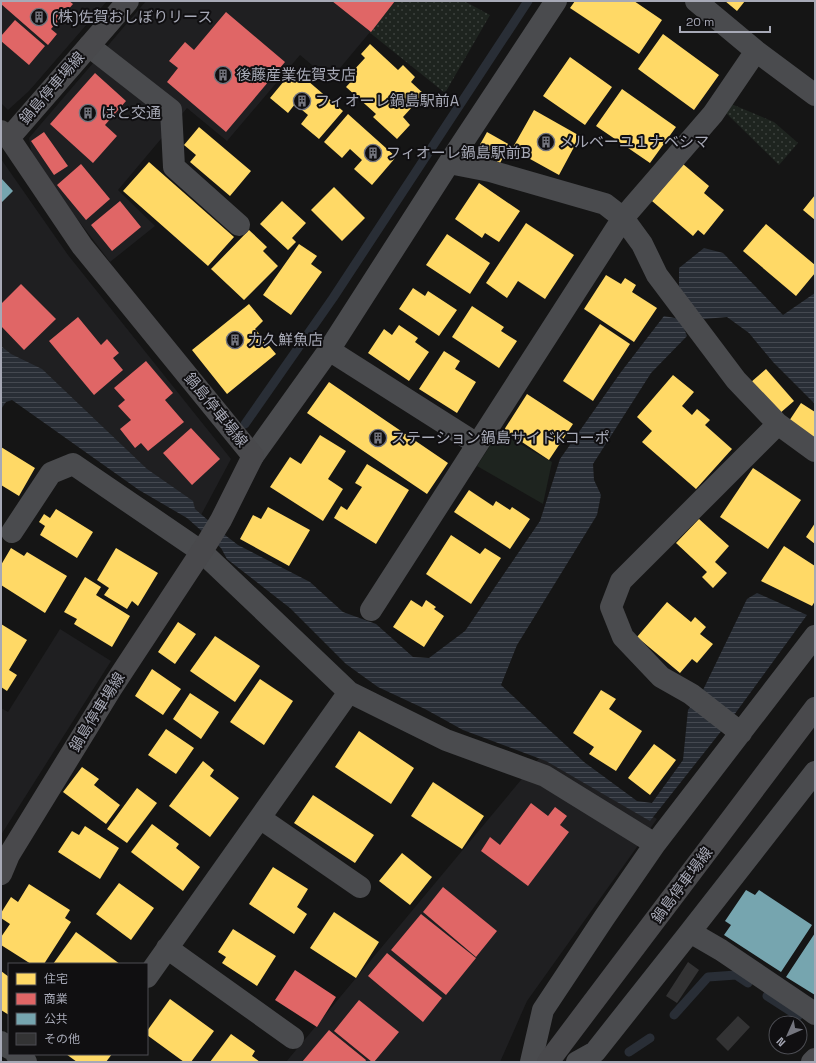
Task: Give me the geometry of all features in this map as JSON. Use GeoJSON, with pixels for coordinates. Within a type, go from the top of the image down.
{"type":"FeatureCollection","features":[{"type":"Feature","properties":{"kind":"main road","name":"鍋島停車場線"},"geometry":{"type":"LineString","coordinates":[[4,860],[111,688],[204,547],[220,520],[253,456],[82,246],[5,135],[89,46],[128,1]]}},
{"type":"Feature","properties":{"kind":"main road","name":"鍋島停車場線"},"geometry":{"type":"LineString","coordinates":[[548,1062],[815,708]]}},
{"type":"Feature","properties":{"kind":"street"},"geometry":{"type":"LineString","coordinates":[[253,456],[329,350],[449,163],[556,1]]}},
{"type":"Feature","properties":{"kind":"street"},"geometry":{"type":"LineString","coordinates":[[696,1],[756,51],[815,94]]}},
{"type":"Feature","properties":{"kind":"street"},"geometry":{"type":"LineString","coordinates":[[89,46],[171,110],[174,167],[240,225]]}},
{"type":"Feature","properties":{"kind":"street"},"geometry":{"type":"LineString","coordinates":[[371,610],[623,218],[713,114],[756,51]]}},
{"type":"Feature","properties":{"kind":"street"},"geometry":{"type":"LineString","coordinates":[[449,163],[490,172],[605,204],[623,218],[642,244],[657,274],[736,380],[778,424],[815,451]]}},
{"type":"Feature","properties":{"kind":"street"},"geometry":{"type":"LineString","coordinates":[[329,350],[477,444]]}},
{"type":"Feature","properties":{"kind":"street"},"geometry":{"type":"LineString","coordinates":[[737,730],[690,694],[661,677],[623,637],[611,607],[621,581],[778,424]]}},
{"type":"Feature","properties":{"kind":"street"},"geometry":{"type":"LineString","coordinates":[[12,532],[51,472],[73,464],[204,547],[349,692],[446,740],[545,776],[654,844]]}},
{"type":"Feature","properties":{"kind":"street"},"geometry":{"type":"LineString","coordinates":[[531,1062],[543,1010],[604,918],[654,844],[737,730],[815,636]]}},
{"type":"Feature","properties":{"kind":"street"},"geometry":{"type":"LineString","coordinates":[[148,976],[349,692]]}},
{"type":"Feature","properties":{"kind":"street"},"geometry":{"type":"LineString","coordinates":[[577,1062],[594,1052],[815,772]]}},
{"type":"Feature","properties":{"kind":"street"},"geometry":{"type":"LineString","coordinates":[[260,818],[360,887]]}},
{"type":"Feature","properties":{"kind":"street"},"geometry":{"type":"LineString","coordinates":[[690,932],[721,950],[815,1014]]}},
{"type":"Feature","properties":{"kind":"street"},"geometry":{"type":"LineString","coordinates":[[167,948],[293,1038]]}},
{"type":"Feature","properties":{"kind":"street"},"geometry":{"type":"LineString","coordinates":[[17,1055],[26,1062]]}},
{"type":"Feature","properties":{"kind":"street"},"geometry":{"type":"LineString","coordinates":[[812,1062],[815,1059]]}},
{"type":"Feature","properties":{"kind":"shaded area"},"geometry":{"type":"Polygon","coordinates":[[[1,1],[107,1],[29,91],[8,110],[1,103],[1,1]]]}},
{"type":"Feature","properties":{"kind":"shaded area"},"geometry":{"type":"Polygon","coordinates":[[[146,1],[396,1],[330,80],[300,55],[227,141],[187,108],[118,190],[155,226],[110,262],[33,161],[29,138],[146,1]]]}},
{"type":"Feature","properties":{"kind":"shaded area"},"geometry":{"type":"Polygon","coordinates":[[[396,1],[464,1],[490,15],[445,93],[369,32],[396,1]]]}},
{"type":"Feature","properties":{"kind":"shaded area"},"geometry":{"type":"Polygon","coordinates":[[[729,103],[774,122],[798,143],[779,165],[724,111],[729,103]]]}},
{"type":"Feature","properties":{"kind":"shaded area"},"geometry":{"type":"Polygon","coordinates":[[[1,159],[68,255],[231,459],[200,517],[1,362],[1,159]]]}},
{"type":"Feature","properties":{"kind":"shaded area"},"geometry":{"type":"Polygon","coordinates":[[[704,248],[723,253],[783,315],[815,293],[815,404],[773,362],[749,333],[727,317],[704,319],[691,309],[679,286],[679,268],[704,248]]]}},
{"type":"Feature","properties":{"kind":"shaded area"},"geometry":{"type":"Polygon","coordinates":[[[664,316],[680,319],[687,336],[651,373],[593,464],[594,480],[601,495],[597,515],[517,645],[501,685],[584,762],[637,801],[652,803],[683,760],[688,710],[703,690],[747,599],[757,593],[807,615],[734,715],[650,821],[546,761],[463,730],[425,709],[378,687],[346,664],[290,608],[227,559],[221,548],[187,518],[139,490],[12,400],[6,402],[1,409],[1,346],[11,354],[42,369],[147,469],[193,501],[195,509],[238,545],[310,582],[343,612],[376,624],[413,657],[429,658],[465,631],[540,521],[560,459],[621,372],[664,316]]]}},
{"type":"Feature","properties":{"kind":"shaded area"},"geometry":{"type":"Polygon","coordinates":[[[499,432],[552,462],[543,504],[477,466],[499,432]]]}},
{"type":"Feature","properties":{"kind":"shaded area"},"geometry":{"type":"Polygon","coordinates":[[[60,629],[111,661],[1,835],[1,708],[8,712],[60,629]]]}},
{"type":"Feature","properties":{"kind":"shaded area"},"geometry":{"type":"Polygon","coordinates":[[[546,750],[657,819],[527,1001],[500,1062],[286,1062],[546,750]]]}},
{"type":"Feature","properties":{"kind":"building: 住宅"},"geometry":{"type":"Polygon","coordinates":[[[575,1],[634,1],[662,20],[639,54],[570,8],[575,1]]]}},
{"type":"Feature","properties":{"kind":"building: 住宅"},"geometry":{"type":"Polygon","coordinates":[[[725,1],[745,1],[737,11],[725,1]]]}},
{"type":"Feature","properties":{"kind":"building: 住宅"},"geometry":{"type":"Polygon","coordinates":[[[663,34],[719,75],[694,110],[638,69],[663,34]]]}},
{"type":"Feature","properties":{"kind":"building: 住宅"},"geometry":{"type":"Polygon","coordinates":[[[370,44],[398,70],[403,65],[415,77],[411,82],[424,94],[403,117],[410,125],[397,139],[373,117],[376,114],[346,87],[357,75],[353,71],[365,58],[361,54],[370,44]]]}},
{"type":"Feature","properties":{"kind":"building: 住宅"},"geometry":{"type":"Polygon","coordinates":[[[570,57],[612,87],[585,125],[543,96],[570,57]]]}},
{"type":"Feature","properties":{"kind":"building: 住宅","name":"フィオーレ鍋島駅前A"},"geometry":{"type":"Polygon","coordinates":[[[294,69],[343,111],[319,139],[301,124],[308,115],[295,104],[288,113],[270,98],[294,69]]]}},
{"type":"Feature","properties":{"kind":"building: 住宅"},"geometry":{"type":"Polygon","coordinates":[[[622,89],[676,127],[650,163],[596,126],[622,89]]]}},
{"type":"Feature","properties":{"kind":"building: 住宅","name":"メルベーユ１ナベシマ"},"geometry":{"type":"Polygon","coordinates":[[[534,110],[580,136],[559,175],[512,149],[534,110]]]}},
{"type":"Feature","properties":{"kind":"building: 住宅","name":"フィオーレ鍋島駅前B"},"geometry":{"type":"Polygon","coordinates":[[[348,114],[396,157],[372,185],[354,169],[362,160],[350,149],[342,158],[324,142],[348,114]]]}},
{"type":"Feature","properties":{"kind":"building: 住宅"},"geometry":{"type":"Polygon","coordinates":[[[199,127],[251,171],[230,196],[190,162],[196,155],[184,145],[199,127]]]}},
{"type":"Feature","properties":{"kind":"building: 住宅"},"geometry":{"type":"Polygon","coordinates":[[[487,132],[510,145],[500,163],[477,150],[487,132]]]}},
{"type":"Feature","properties":{"kind":"building: 住宅"},"geometry":{"type":"Polygon","coordinates":[[[149,162],[234,237],[208,266],[123,191],[149,162]]]}},
{"type":"Feature","properties":{"kind":"building: 住宅"},"geometry":{"type":"Polygon","coordinates":[[[683,164],[709,186],[704,193],[724,210],[704,235],[698,230],[693,236],[652,201],[683,164]]]}},
{"type":"Feature","properties":{"kind":"building: 住宅"},"geometry":{"type":"Polygon","coordinates":[[[479,183],[520,211],[499,242],[485,233],[482,238],[455,219],[479,183]]]}},
{"type":"Feature","properties":{"kind":"building: 住宅"},"geometry":{"type":"Polygon","coordinates":[[[334,187],[365,218],[342,241],[311,210],[334,187]]]}},
{"type":"Feature","properties":{"kind":"building: 住宅"},"geometry":{"type":"Polygon","coordinates":[[[815,195],[815,220],[803,210],[815,195]]]}},
{"type":"Feature","properties":{"kind":"building: 住宅"},"geometry":{"type":"Polygon","coordinates":[[[282,201],[306,223],[292,238],[296,242],[288,250],[260,224],[282,201]]]}},
{"type":"Feature","properties":{"kind":"building: 住宅"},"geometry":{"type":"Polygon","coordinates":[[[526,223],[574,255],[545,299],[518,281],[507,298],[486,283],[526,223]]]}},
{"type":"Feature","properties":{"kind":"building: 住宅"},"geometry":{"type":"Polygon","coordinates":[[[766,224],[815,265],[815,273],[796,296],[743,251],[766,224]]]}},
{"type":"Feature","properties":{"kind":"building: 住宅"},"geometry":{"type":"Polygon","coordinates":[[[249,230],[267,247],[263,251],[278,266],[244,300],[211,269],[249,230]]]}},
{"type":"Feature","properties":{"kind":"building: 住宅"},"geometry":{"type":"Polygon","coordinates":[[[447,234],[490,263],[470,294],[426,265],[447,234]]]}},
{"type":"Feature","properties":{"kind":"building: 住宅"},"geometry":{"type":"Polygon","coordinates":[[[299,244],[317,256],[311,264],[322,272],[291,315],[263,295],[299,244]]]}},
{"type":"Feature","properties":{"kind":"building: 住宅"},"geometry":{"type":"Polygon","coordinates":[[[606,275],[621,284],[625,278],[636,285],[632,292],[657,308],[634,342],[584,309],[606,275]]]}},
{"type":"Feature","properties":{"kind":"building: 住宅"},"geometry":{"type":"Polygon","coordinates":[[[413,288],[425,296],[428,291],[457,310],[439,336],[399,309],[413,288]]]}},
{"type":"Feature","properties":{"kind":"building: 住宅","name":"力久鮮魚店"},"geometry":{"type":"Polygon","coordinates":[[[249,304],[263,321],[255,329],[276,354],[227,394],[192,350],[249,304]]]}},
{"type":"Feature","properties":{"kind":"building: 住宅"},"geometry":{"type":"Polygon","coordinates":[[[472,306],[504,327],[501,331],[517,341],[499,368],[452,337],[472,306]]]}},
{"type":"Feature","properties":{"kind":"building: 住宅"},"geometry":{"type":"Polygon","coordinates":[[[600,324],[630,344],[593,401],[563,381],[600,324]]]}},
{"type":"Feature","properties":{"kind":"building: 住宅"},"geometry":{"type":"Polygon","coordinates":[[[399,325],[418,338],[415,342],[429,352],[409,381],[368,353],[384,329],[392,335],[399,325]]]}},
{"type":"Feature","properties":{"kind":"building: 住宅"},"geometry":{"type":"Polygon","coordinates":[[[444,351],[460,361],[455,369],[476,382],[457,413],[419,389],[444,351]]]}},
{"type":"Feature","properties":{"kind":"building: 住宅"},"geometry":{"type":"Polygon","coordinates":[[[766,369],[794,401],[779,414],[750,383],[766,369]]]}},
{"type":"Feature","properties":{"kind":"building: 住宅"},"geometry":{"type":"Polygon","coordinates":[[[673,375],[694,392],[682,406],[692,415],[697,409],[710,420],[705,425],[732,449],[696,489],[642,442],[652,431],[637,417],[673,375]]]}},
{"type":"Feature","properties":{"kind":"building: 住宅","name":"ステーション鍋島サイドKコーポ"},"geometry":{"type":"Polygon","coordinates":[[[329,382],[448,463],[427,494],[307,413],[329,382]]]}},
{"type":"Feature","properties":{"kind":"building: 住宅"},"geometry":{"type":"Polygon","coordinates":[[[527,394],[573,424],[549,460],[504,430],[527,394]]]}},
{"type":"Feature","properties":{"kind":"building: 住宅"},"geometry":{"type":"Polygon","coordinates":[[[801,403],[815,412],[815,438],[789,421],[801,403]]]}},
{"type":"Feature","properties":{"kind":"building: 住宅"},"geometry":{"type":"Polygon","coordinates":[[[320,435],[346,451],[328,479],[343,489],[323,521],[270,487],[290,457],[301,464],[320,435]]]}},
{"type":"Feature","properties":{"kind":"building: 住宅"},"geometry":{"type":"Polygon","coordinates":[[[1,447],[35,468],[19,496],[1,485],[1,447]]]}},
{"type":"Feature","properties":{"kind":"building: 住宅"},"geometry":{"type":"Polygon","coordinates":[[[367,464],[409,490],[376,544],[334,518],[341,506],[347,510],[362,487],[355,483],[367,464]]]}},
{"type":"Feature","properties":{"kind":"building: 住宅"},"geometry":{"type":"Polygon","coordinates":[[[753,468],[801,500],[768,549],[720,517],[753,468]]]}},
{"type":"Feature","properties":{"kind":"building: 住宅"},"geometry":{"type":"Polygon","coordinates":[[[469,490],[493,506],[496,501],[510,510],[512,507],[530,519],[510,549],[454,512],[469,490]]]}},
{"type":"Feature","properties":{"kind":"building: 住宅"},"geometry":{"type":"Polygon","coordinates":[[[268,507],[310,530],[289,566],[240,539],[253,515],[261,519],[268,507]]]}},
{"type":"Feature","properties":{"kind":"building: 住宅"},"geometry":{"type":"Polygon","coordinates":[[[56,509],[93,532],[77,558],[40,535],[45,526],[39,522],[44,514],[50,518],[56,509]]]}},
{"type":"Feature","properties":{"kind":"building: 住宅"},"geometry":{"type":"Polygon","coordinates":[[[699,519],[729,546],[715,562],[727,573],[713,588],[702,577],[707,572],[676,543],[699,519]]]}},
{"type":"Feature","properties":{"kind":"building: 住宅"},"geometry":{"type":"Polygon","coordinates":[[[815,523],[815,544],[806,537],[815,523]]]}},
{"type":"Feature","properties":{"kind":"building: 住宅"},"geometry":{"type":"Polygon","coordinates":[[[451,535],[480,554],[485,548],[501,558],[471,604],[426,574],[451,535]]]}},
{"type":"Feature","properties":{"kind":"building: 住宅"},"geometry":{"type":"Polygon","coordinates":[[[784,546],[815,566],[815,601],[812,606],[761,581],[784,546]]]}},
{"type":"Feature","properties":{"kind":"building: 住宅"},"geometry":{"type":"Polygon","coordinates":[[[11,548],[24,556],[27,552],[67,576],[45,613],[1,585],[1,565],[11,548]]]}},
{"type":"Feature","properties":{"kind":"building: 住宅"},"geometry":{"type":"Polygon","coordinates":[[[116,548],[158,573],[138,606],[132,601],[127,609],[104,595],[109,588],[97,580],[116,548]]]}},
{"type":"Feature","properties":{"kind":"building: 住宅"},"geometry":{"type":"Polygon","coordinates":[[[85,577],[101,587],[96,595],[130,616],[112,647],[74,624],[77,619],[64,612],[85,577]]]}},
{"type":"Feature","properties":{"kind":"building: 住宅"},"geometry":{"type":"Polygon","coordinates":[[[411,600],[422,607],[426,600],[436,607],[434,609],[444,616],[424,647],[393,627],[411,600]]]}},
{"type":"Feature","properties":{"kind":"building: 住宅"},"geometry":{"type":"Polygon","coordinates":[[[667,602],[691,622],[695,617],[706,627],[700,634],[713,644],[697,663],[692,659],[680,673],[637,637],[667,602]]]}},
{"type":"Feature","properties":{"kind":"building: 住宅"},"geometry":{"type":"Polygon","coordinates":[[[178,622],[196,634],[175,664],[158,652],[178,622]]]}},
{"type":"Feature","properties":{"kind":"building: 住宅"},"geometry":{"type":"Polygon","coordinates":[[[1,624],[27,640],[9,670],[17,675],[7,691],[1,687],[1,624]]]}},
{"type":"Feature","properties":{"kind":"building: 住宅"},"geometry":{"type":"Polygon","coordinates":[[[215,636],[260,666],[235,702],[190,671],[215,636]]]}},
{"type":"Feature","properties":{"kind":"building: 住宅"},"geometry":{"type":"Polygon","coordinates":[[[152,669],[181,689],[163,715],[135,696],[152,669]]]}},
{"type":"Feature","properties":{"kind":"building: 住宅"},"geometry":{"type":"Polygon","coordinates":[[[260,679],[293,701],[264,745],[230,722],[260,679]]]}},
{"type":"Feature","properties":{"kind":"building: 住宅"},"geometry":{"type":"Polygon","coordinates":[[[601,690],[616,699],[609,709],[642,731],[616,771],[589,754],[594,747],[573,733],[601,690]]]}},
{"type":"Feature","properties":{"kind":"building: 住宅"},"geometry":{"type":"Polygon","coordinates":[[[190,693],[219,712],[201,739],[173,719],[190,693]]]}},
{"type":"Feature","properties":{"kind":"building: 住宅"},"geometry":{"type":"Polygon","coordinates":[[[166,729],[194,748],[176,774],[148,755],[166,729]]]}},
{"type":"Feature","properties":{"kind":"building: 住宅"},"geometry":{"type":"Polygon","coordinates":[[[359,731],[414,768],[391,804],[335,767],[359,731]]]}},
{"type":"Feature","properties":{"kind":"building: 住宅"},"geometry":{"type":"Polygon","coordinates":[[[654,744],[676,760],[650,795],[628,778],[654,744]]]}},
{"type":"Feature","properties":{"kind":"building: 住宅"},"geometry":{"type":"Polygon","coordinates":[[[203,761],[214,770],[210,776],[239,798],[210,837],[169,806],[203,761]]]}},
{"type":"Feature","properties":{"kind":"building: 住宅"},"geometry":{"type":"Polygon","coordinates":[[[82,767],[99,779],[94,785],[120,805],[106,824],[63,792],[82,767]]]}},
{"type":"Feature","properties":{"kind":"building: 住宅"},"geometry":{"type":"Polygon","coordinates":[[[433,782],[484,816],[462,849],[411,816],[433,782]]]}},
{"type":"Feature","properties":{"kind":"building: 住宅"},"geometry":{"type":"Polygon","coordinates":[[[137,788],[157,803],[127,843],[107,829],[137,788]]]}},
{"type":"Feature","properties":{"kind":"building: 住宅"},"geometry":{"type":"Polygon","coordinates":[[[313,795],[374,835],[355,863],[294,823],[313,795]]]}},
{"type":"Feature","properties":{"kind":"building: 住宅"},"geometry":{"type":"Polygon","coordinates":[[[152,824],[179,844],[176,848],[200,867],[183,891],[131,852],[152,824]]]}},
{"type":"Feature","properties":{"kind":"building: 住宅"},"geometry":{"type":"Polygon","coordinates":[[[85,826],[119,848],[100,879],[58,852],[72,831],[79,835],[85,826]]]}},
{"type":"Feature","properties":{"kind":"building: 住宅"},"geometry":{"type":"Polygon","coordinates":[[[402,853],[432,877],[410,905],[379,881],[402,853]]]}},
{"type":"Feature","properties":{"kind":"building: 住宅"},"geometry":{"type":"Polygon","coordinates":[[[273,867],[308,889],[297,907],[307,914],[294,934],[249,904],[273,867]]]}},
{"type":"Feature","properties":{"kind":"building: 住宅"},"geometry":{"type":"Polygon","coordinates":[[[119,883],[154,908],[131,940],[96,914],[119,883]]]}},
{"type":"Feature","properties":{"kind":"building: 住宅"},"geometry":{"type":"Polygon","coordinates":[[[29,884],[70,910],[65,918],[71,922],[45,963],[29,963],[1,945],[1,937],[10,924],[1,918],[1,913],[11,897],[18,902],[29,884]]]}},
{"type":"Feature","properties":{"kind":"building: 住宅"},"geometry":{"type":"Polygon","coordinates":[[[334,912],[379,942],[356,978],[310,948],[334,912]]]}},
{"type":"Feature","properties":{"kind":"building: 住宅"},"geometry":{"type":"Polygon","coordinates":[[[233,929],[276,956],[257,986],[222,963],[226,957],[218,952],[233,929]]]}},
{"type":"Feature","properties":{"kind":"building: 住宅"},"geometry":{"type":"Polygon","coordinates":[[[76,932],[119,963],[54,963],[76,932]]]}},
{"type":"Feature","properties":{"kind":"building: 住宅"},"geometry":{"type":"Polygon","coordinates":[[[1,971],[8,976],[8,1014],[1,1010],[1,971]]]}},
{"type":"Feature","properties":{"kind":"building: 住宅"},"geometry":{"type":"Polygon","coordinates":[[[170,999],[214,1031],[191,1062],[184,1062],[148,1036],[148,1030],[170,999]]]}},
{"type":"Feature","properties":{"kind":"building: 住宅"},"geometry":{"type":"Polygon","coordinates":[[[231,1034],[255,1051],[252,1056],[260,1062],[210,1062],[231,1034]]]}},
{"type":"Feature","properties":{"kind":"building: 住宅"},"geometry":{"type":"Polygon","coordinates":[[[67,1055],[111,1055],[106,1062],[77,1062],[67,1055]]]}},
{"type":"Feature","properties":{"kind":"building: 商業","name":"(株)佐賀おしぼりリース"},"geometry":{"type":"Polygon","coordinates":[[[1,1],[69,1],[73,4],[51,29],[57,34],[48,45],[1,4],[1,1]]]}},
{"type":"Feature","properties":{"kind":"building: 商業"},"geometry":{"type":"Polygon","coordinates":[[[332,1],[395,1],[371,32],[332,1]]]}},
{"type":"Feature","properties":{"kind":"building: 商業","name":"後藤産業佐賀支店"},"geometry":{"type":"Polygon","coordinates":[[[226,12],[285,62],[226,132],[167,82],[178,68],[169,61],[185,42],[194,50],[226,12]]]}},
{"type":"Feature","properties":{"kind":"building: 商業"},"geometry":{"type":"Polygon","coordinates":[[[15,20],[45,46],[29,65],[1,41],[1,36],[15,20]]]}},
{"type":"Feature","properties":{"kind":"building: 商業","name":"はと交通"},"geometry":{"type":"Polygon","coordinates":[[[95,73],[126,101],[105,125],[117,136],[93,163],[50,124],[95,73]]]}},
{"type":"Feature","properties":{"kind":"building: 商業"},"geometry":{"type":"Polygon","coordinates":[[[44,132],[68,166],[54,175],[31,141],[44,132]]]}},
{"type":"Feature","properties":{"kind":"building: 商業"},"geometry":{"type":"Polygon","coordinates":[[[81,164],[110,199],[86,220],[57,185],[81,164]]]}},
{"type":"Feature","properties":{"kind":"building: 商業"},"geometry":{"type":"Polygon","coordinates":[[[120,201],[141,227],[112,251],[91,225],[120,201]]]}},
{"type":"Feature","properties":{"kind":"building: 商業"},"geometry":{"type":"Polygon","coordinates":[[[21,284],[56,319],[24,350],[1,326],[1,304],[21,284]]]}},
{"type":"Feature","properties":{"kind":"building: 商業"},"geometry":{"type":"Polygon","coordinates":[[[78,317],[101,345],[107,339],[119,353],[113,358],[123,370],[94,395],[49,341],[78,317]]]}},
{"type":"Feature","properties":{"kind":"building: 商業"},"geometry":{"type":"Polygon","coordinates":[[[146,361],[173,393],[165,400],[184,422],[148,451],[141,443],[135,448],[120,429],[131,420],[118,406],[125,400],[114,388],[146,361]]]}},
{"type":"Feature","properties":{"kind":"building: 商業"},"geometry":{"type":"Polygon","coordinates":[[[191,428],[220,459],[192,485],[163,453],[191,428]]]}},
{"type":"Feature","properties":{"kind":"building: 商業"},"geometry":{"type":"Polygon","coordinates":[[[531,803],[548,816],[555,807],[567,816],[560,825],[569,832],[528,886],[481,851],[490,837],[500,845],[531,803]]]}},
{"type":"Feature","properties":{"kind":"building: 商業"},"geometry":{"type":"Polygon","coordinates":[[[443,887],[497,931],[476,957],[423,912],[443,887]]]}},
{"type":"Feature","properties":{"kind":"building: 商業"},"geometry":{"type":"Polygon","coordinates":[[[421,914],[476,958],[446,995],[391,950],[421,914]]]}},
{"type":"Feature","properties":{"kind":"building: 商業"},"geometry":{"type":"Polygon","coordinates":[[[387,953],[442,998],[423,1022],[368,976],[387,953]]]}},
{"type":"Feature","properties":{"kind":"building: 商業"},"geometry":{"type":"Polygon","coordinates":[[[295,970],[336,997],[317,1027],[275,1000],[295,970]]]}},
{"type":"Feature","properties":{"kind":"building: 商業"},"geometry":{"type":"Polygon","coordinates":[[[359,1000],[399,1032],[374,1062],[372,1062],[334,1031],[359,1000]]]}},
{"type":"Feature","properties":{"kind":"building: 商業"},"geometry":{"type":"Polygon","coordinates":[[[329,1030],[366,1060],[365,1062],[302,1062],[329,1030]]]}},
{"type":"Feature","properties":{"kind":"building: 公共"},"geometry":{"type":"Polygon","coordinates":[[[1,178],[13,191],[1,203],[1,178]]]}},
{"type":"Feature","properties":{"kind":"building: 公共"},"geometry":{"type":"Polygon","coordinates":[[[746,890],[755,895],[759,890],[812,925],[781,972],[724,935],[731,925],[725,921],[746,890]]]}},
{"type":"Feature","properties":{"kind":"building: 公共"},"geometry":{"type":"Polygon","coordinates":[[[815,933],[815,995],[786,977],[815,933]]]}},
{"type":"Feature","properties":{"kind":"building: その他"},"geometry":{"type":"Polygon","coordinates":[[[688,962],[699,970],[677,1003],[666,996],[688,962]]]}},
{"type":"Feature","properties":{"kind":"building: その他"},"geometry":{"type":"Polygon","coordinates":[[[738,1016],[750,1027],[728,1051],[716,1039],[738,1016]]]}},
{"type":"Feature","properties":{"kind":"waterway"},"geometry":{"type":"LineString","coordinates":[[245,424],[333,298],[528,1]]}},
{"type":"Feature","properties":{"kind":"waterway"},"geometry":{"type":"LineString","coordinates":[[674,1015],[708,977],[736,975],[748,983]]}},
{"type":"Feature","properties":{"kind":"waterway"},"geometry":{"type":"LineString","coordinates":[[767,996],[796,1015]]}},
{"type":"Feature","properties":{"kind":"waterway"},"geometry":{"type":"LineString","coordinates":[[629,1052],[650,1038]]}},
{"type":"Feature","properties":{"kind":"place","name":"(株)佐賀おしぼりリース"},"geometry":{"type":"Point","coordinates":[39,17]}},
{"type":"Feature","properties":{"kind":"place","name":"後藤産業佐賀支店"},"geometry":{"type":"Point","coordinates":[223,75]}},
{"type":"Feature","properties":{"kind":"place","name":"フィオーレ鍋島駅前A"},"geometry":{"type":"Point","coordinates":[302,101]}},
{"type":"Feature","properties":{"kind":"place","name":"はと交通"},"geometry":{"type":"Point","coordinates":[88,113]}},
{"type":"Feature","properties":{"kind":"place","name":"メルベーユ１ナベシマ"},"geometry":{"type":"Point","coordinates":[546,142]}},
{"type":"Feature","properties":{"kind":"place","name":"フィオーレ鍋島駅前B"},"geometry":{"type":"Point","coordinates":[373,153]}},
{"type":"Feature","properties":{"kind":"place","name":"力久鮮魚店"},"geometry":{"type":"Point","coordinates":[235,340]}},
{"type":"Feature","properties":{"kind":"place","name":"ステーション鍋島サイドKコーポ"},"geometry":{"type":"Point","coordinates":[378,438]}}]}
